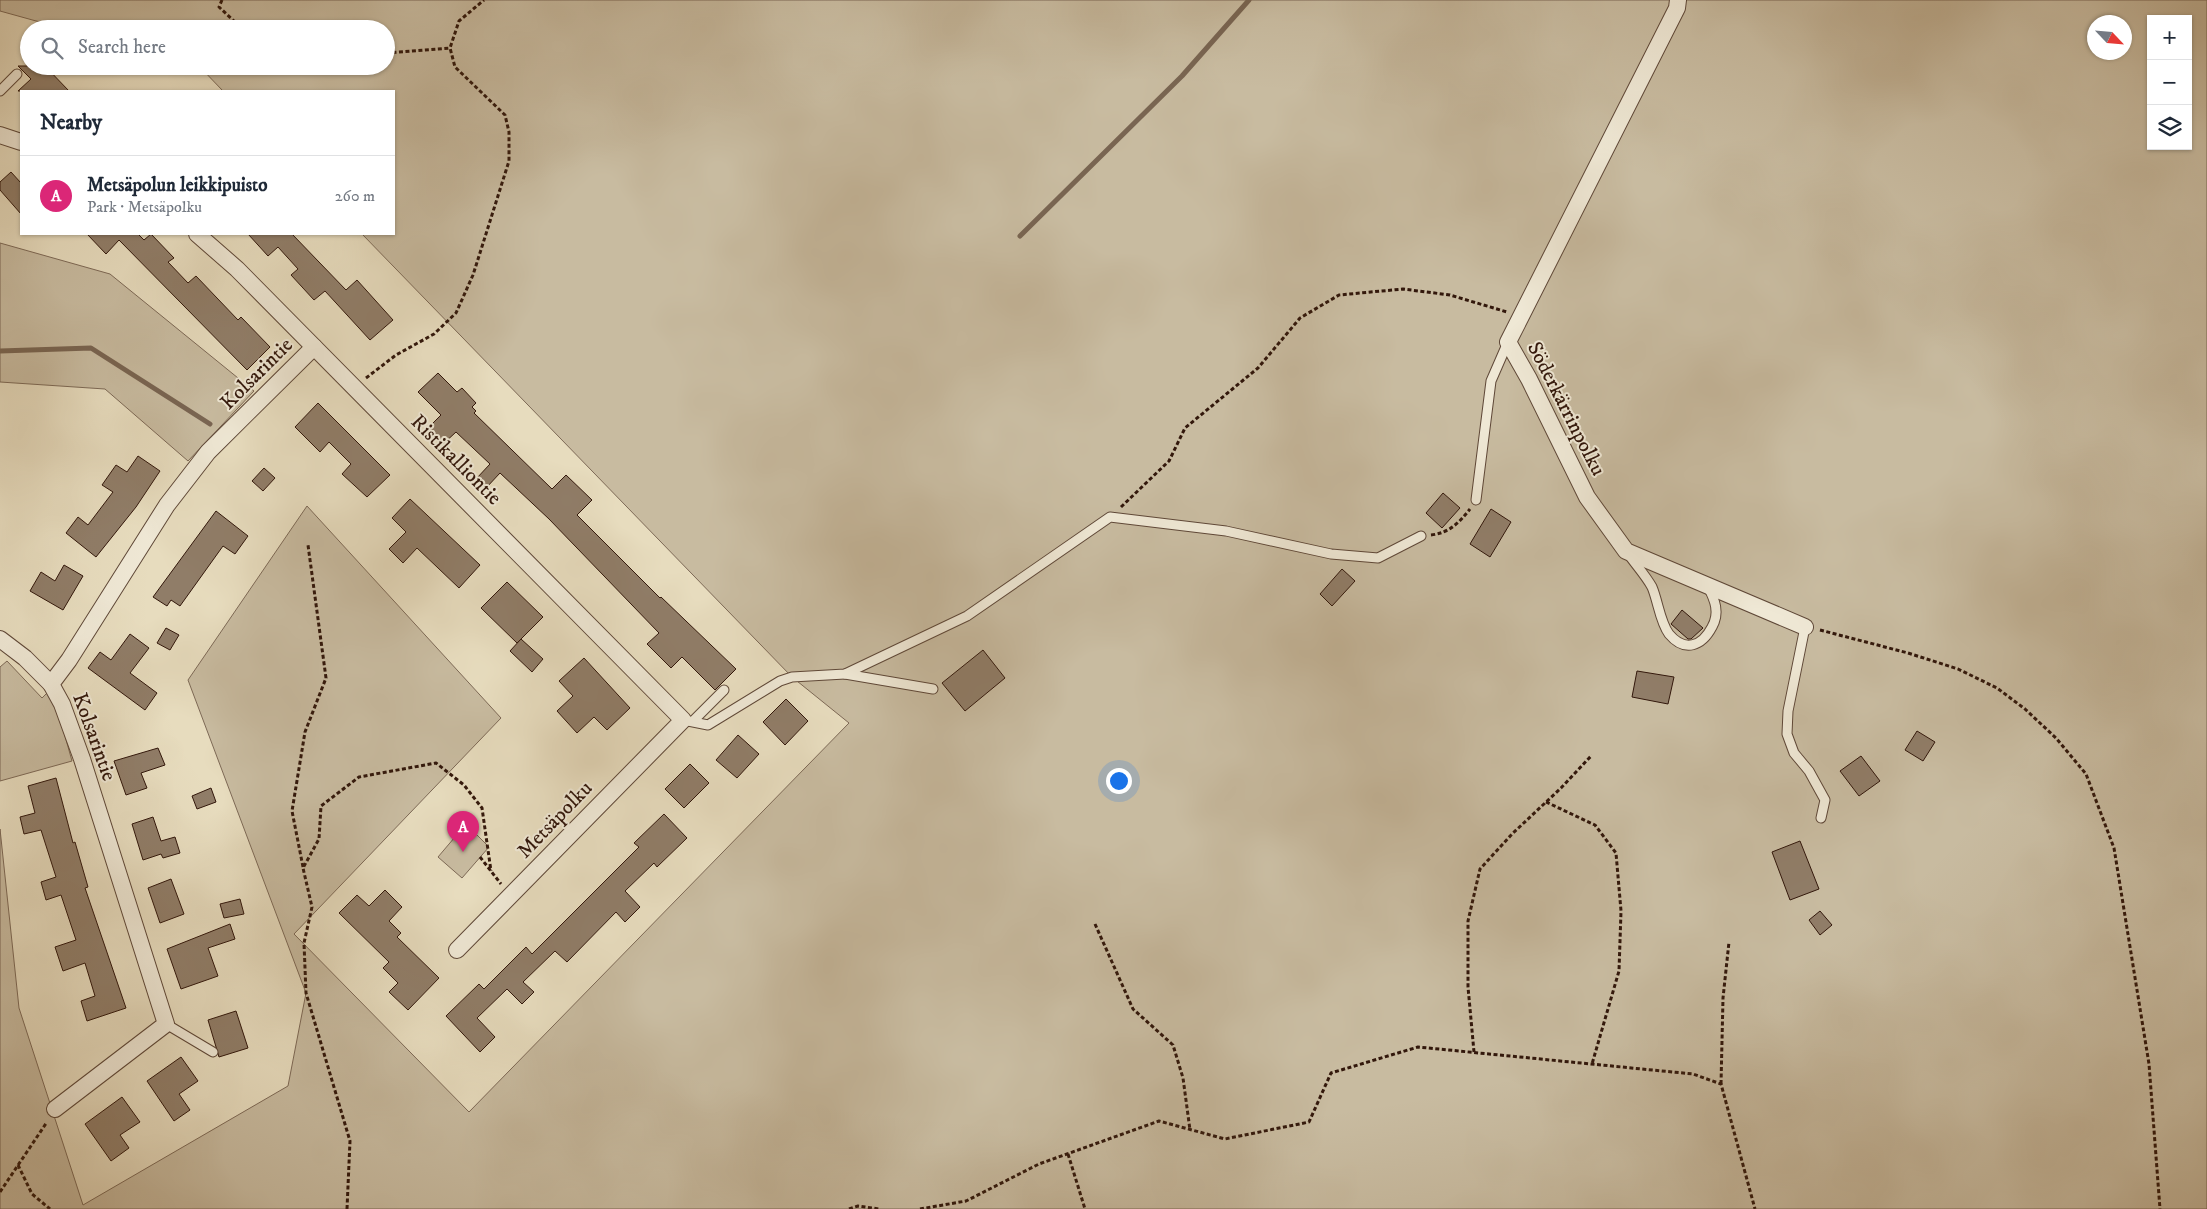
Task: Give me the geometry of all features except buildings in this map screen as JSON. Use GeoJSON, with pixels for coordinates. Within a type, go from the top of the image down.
{"type":"FeatureCollection","features":[{"type":"Feature","properties":{"kind":"street","name":"Söderkärrinpolku"},"geometry":{"type":"LineString","coordinates":[[1626,551],[1587,497],[1508,342],[1634,96],[1677,8],[1678,0]]}},
{"type":"Feature","properties":{"kind":"street"},"geometry":{"type":"LineString","coordinates":[[0,136],[20,142]]}},
{"type":"Feature","properties":{"kind":"street","name":"Ristikalliontie"},"geometry":{"type":"LineString","coordinates":[[198,235],[236,269],[688,721]]}},
{"type":"Feature","properties":{"kind":"street","name":"Kolsarintie"},"geometry":{"type":"LineString","coordinates":[[166,1024],[82,759],[62,704],[51,684],[69,660],[167,505],[202,459],[314,347]]}},
{"type":"Feature","properties":{"kind":"street"},"geometry":{"type":"LineString","coordinates":[[1626,551],[1805,626]]}},
{"type":"Feature","properties":{"kind":"street"},"geometry":{"type":"LineString","coordinates":[[0,639],[25,658],[51,684]]}},
{"type":"Feature","properties":{"kind":"street","name":"Metsäpolku"},"geometry":{"type":"LineString","coordinates":[[457,950],[688,721]]}},
{"type":"Feature","properties":{"kind":"street"},"geometry":{"type":"LineString","coordinates":[[55,1109],[166,1024]]}},
{"type":"Feature","properties":{"kind":"lane"},"geometry":{"type":"LineString","coordinates":[[0,91],[17,74]]}},
{"type":"Feature","properties":{"kind":"lane"},"geometry":{"type":"LineString","coordinates":[[1476,500],[1491,381],[1508,342]]}},
{"type":"Feature","properties":{"kind":"lane"},"geometry":{"type":"LineString","coordinates":[[845,674],[967,616],[1110,517],[1226,531],[1331,554],[1378,558],[1421,536]]}},
{"type":"Feature","properties":{"kind":"lane"},"geometry":{"type":"LineString","coordinates":[[1626,551],[1650,584],[1669,634],[1690,646],[1700,643],[1716,621],[1716,602],[1707,585]]}},
{"type":"Feature","properties":{"kind":"lane"},"geometry":{"type":"LineString","coordinates":[[1805,626],[1788,711],[1788,734],[1794,753],[1809,771],[1825,800],[1821,818]]}},
{"type":"Feature","properties":{"kind":"lane"},"geometry":{"type":"LineString","coordinates":[[688,721],[708,724],[780,681],[792,677],[845,674],[933,689]]}},
{"type":"Feature","properties":{"kind":"lane"},"geometry":{"type":"LineString","coordinates":[[688,721],[724,690]]}},
{"type":"Feature","properties":{"kind":"lane"},"geometry":{"type":"LineString","coordinates":[[166,1024],[213,1052]]}},
{"type":"Feature","properties":{"kind":"path"},"geometry":{"type":"LineString","coordinates":[[222,0],[219,7],[233,20]]}},
{"type":"Feature","properties":{"kind":"path"},"geometry":{"type":"LineString","coordinates":[[356,389],[396,355],[434,334],[456,313],[472,275],[510,161],[509,132],[505,115],[455,67],[450,48],[459,21],[484,0]]}},
{"type":"Feature","properties":{"kind":"path"},"geometry":{"type":"LineString","coordinates":[[395,52],[450,48]]}},
{"type":"Feature","properties":{"kind":"path"},"geometry":{"type":"LineString","coordinates":[[1110,517],[1169,461],[1185,428],[1258,368],[1300,318],[1339,295],[1403,289],[1450,295],[1521,316]]}},
{"type":"Feature","properties":{"kind":"path"},"geometry":{"type":"LineString","coordinates":[[1421,536],[1442,534],[1459,522],[1476,500]]}},
{"type":"Feature","properties":{"kind":"path"},"geometry":{"type":"LineString","coordinates":[[308,545],[326,678],[306,732],[292,811],[312,907],[304,943],[306,993],[350,1141],[347,1209]]}},
{"type":"Feature","properties":{"kind":"path"},"geometry":{"type":"LineString","coordinates":[[1805,626],[1958,669],[1997,688],[2026,709],[2056,738],[2086,774],[2114,848],[2150,1064],[2160,1209]]}},
{"type":"Feature","properties":{"kind":"path"},"geometry":{"type":"LineString","coordinates":[[1474,1052],[1468,987],[1468,921],[1480,869],[1512,834],[1592,755]]}},
{"type":"Feature","properties":{"kind":"path"},"geometry":{"type":"LineString","coordinates":[[303,868],[318,839],[321,806],[359,777],[436,763],[464,786],[482,808],[491,871]]}},
{"type":"Feature","properties":{"kind":"path"},"geometry":{"type":"LineString","coordinates":[[1546,802],[1595,825],[1616,853],[1621,911],[1619,971],[1592,1064]]}},
{"type":"Feature","properties":{"kind":"path"},"geometry":{"type":"LineString","coordinates":[[480,857],[510,896]]}},
{"type":"Feature","properties":{"kind":"path"},"geometry":{"type":"LineString","coordinates":[[1095,924],[1132,1009],[1173,1045],[1183,1078],[1190,1130]]}},
{"type":"Feature","properties":{"kind":"path"},"geometry":{"type":"LineString","coordinates":[[1728,942],[1723,998],[1721,1084],[1755,1209]]}},
{"type":"Feature","properties":{"kind":"path"},"geometry":{"type":"LineString","coordinates":[[920,1209],[966,1201],[1039,1164],[1159,1121],[1225,1139],[1309,1122],[1331,1073],[1418,1046],[1693,1074],[1721,1084]]}},
{"type":"Feature","properties":{"kind":"path"},"geometry":{"type":"LineString","coordinates":[[0,1192],[55,1109]]}},
{"type":"Feature","properties":{"kind":"path"},"geometry":{"type":"LineString","coordinates":[[1068,1154],[1084,1209]]}},
{"type":"Feature","properties":{"kind":"path"},"geometry":{"type":"LineString","coordinates":[[18,1165],[32,1194],[50,1209]]}},
{"type":"Feature","properties":{"kind":"path"},"geometry":{"type":"LineString","coordinates":[[849,1209],[858,1206],[879,1209]]}},
{"type":"Feature","properties":{"kind":"shaded area"},"geometry":{"type":"Polygon","coordinates":[[[0,0],[2207,0],[2207,1209],[0,1209],[0,829],[19,1008],[83,1205],[288,1086],[306,993],[188,680],[307,506],[501,718],[294,934],[469,1112],[849,723],[792,677],[363,235],[395,235],[395,90],[222,90],[208,75],[395,75],[395,20],[32,20],[0,11],[0,0]]]}},
{"type":"Feature","properties":{"kind":"shaded area"},"geometry":{"type":"Polygon","coordinates":[[[0,243],[110,274],[254,391],[188,461],[105,389],[0,382],[0,243]]]}},
{"type":"Feature","properties":{"kind":"shaded area"},"geometry":{"type":"Polygon","coordinates":[[[7,661],[42,698],[47,693],[58,711],[72,761],[0,781],[0,667],[7,661]]]}},
{"type":"Feature","properties":{"kind":"shaded area"},"geometry":{"type":"Polygon","coordinates":[[[466,824],[489,847],[462,878],[438,857],[466,824]]]}},
{"type":"Feature","properties":{"kind":"waterway"},"geometry":{"type":"LineString","coordinates":[[1020,236],[1182,76],[1249,0]]}},
{"type":"Feature","properties":{"kind":"waterway"},"geometry":{"type":"LineString","coordinates":[[0,351],[91,348],[210,424]]}},
{"type":"Feature","properties":{"kind":"place","name":"Metsäpolun leikkipuisto"},"geometry":{"type":"Point","coordinates":[463,852]}}]}
